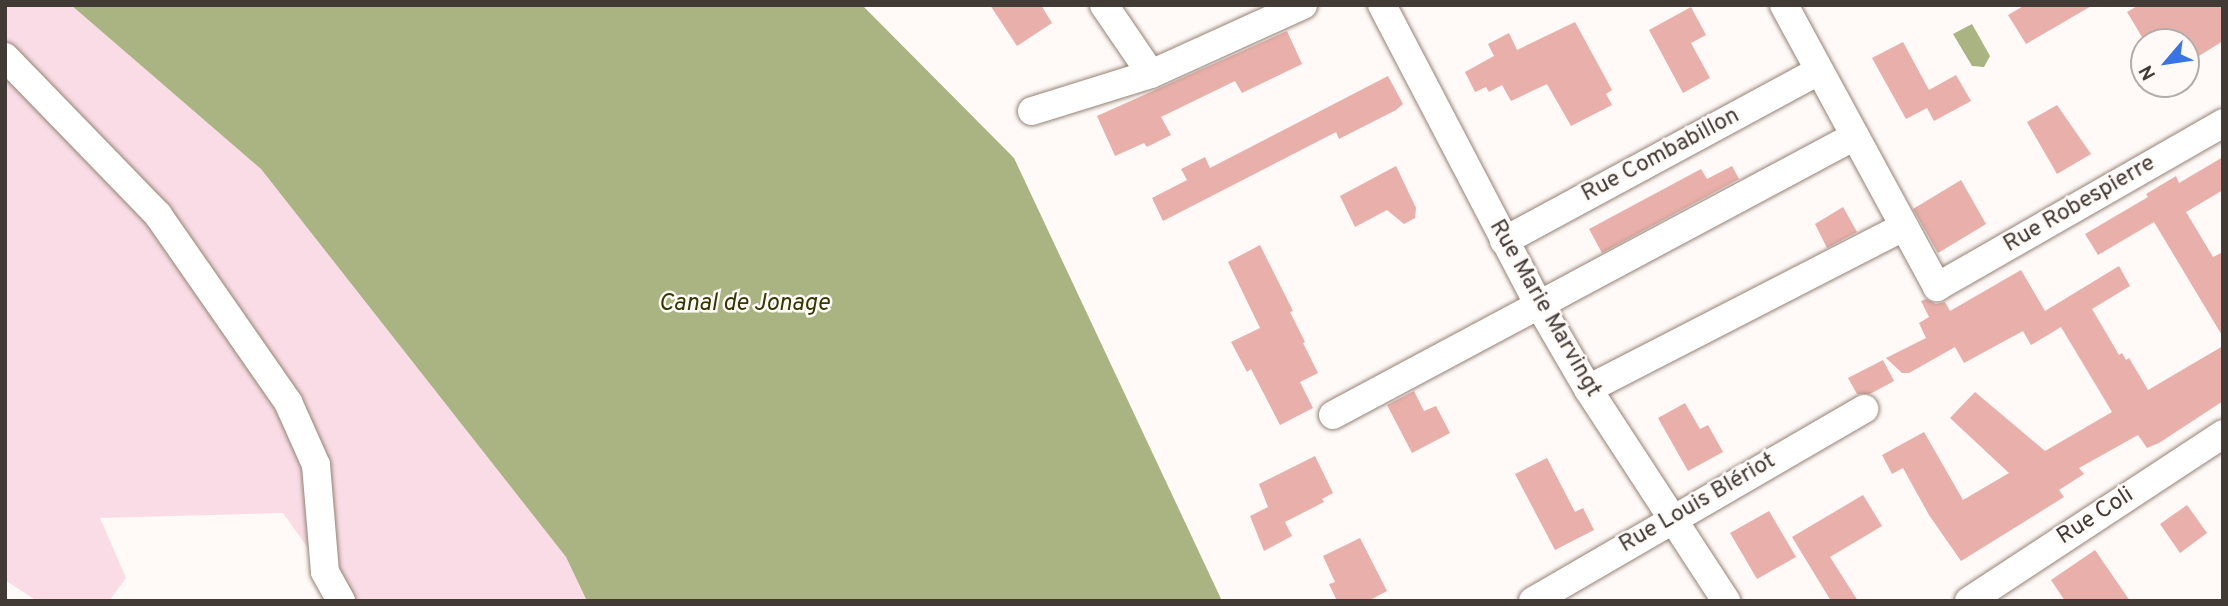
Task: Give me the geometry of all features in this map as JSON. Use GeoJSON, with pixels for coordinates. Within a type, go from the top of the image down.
{"type":"FeatureCollection","features":[{"type":"Feature","properties":{"kind":"street"},"geometry":{"type":"LineString","coordinates":[[1104,5],[1151,75]]}},
{"type":"Feature","properties":{"kind":"street"},"geometry":{"type":"LineString","coordinates":[[1032,111],[1151,75],[1303,5]]}},
{"type":"Feature","properties":{"kind":"street","name":"Rue Marie Marvingt"},"geometry":{"type":"LineString","coordinates":[[1382,5],[1538,303],[1588,389],[1726,601]]}},
{"type":"Feature","properties":{"kind":"street"},"geometry":{"type":"LineString","coordinates":[[1588,389],[1903,227],[1784,5]]}},
{"type":"Feature","properties":{"kind":"street"},"geometry":{"type":"LineString","coordinates":[[5,57],[159,215],[288,402],[316,465],[325,572],[341,601]]}},
{"type":"Feature","properties":{"kind":"street","name":"Rue Combabillon"},"geometry":{"type":"LineString","coordinates":[[1504,241],[1819,71]]}},
{"type":"Feature","properties":{"kind":"street","name":"Rue Robespierre"},"geometry":{"type":"LineString","coordinates":[[1903,227],[1937,287],[2223,123]]}},
{"type":"Feature","properties":{"kind":"street"},"geometry":{"type":"LineString","coordinates":[[1333,415],[1538,303],[1855,136]]}},
{"type":"Feature","properties":{"kind":"street","name":"Rue Louis Blériot"},"geometry":{"type":"LineString","coordinates":[[1532,601],[1672,517],[1864,409]]}},
{"type":"Feature","properties":{"kind":"street","name":"Rue Coli"},"geometry":{"type":"LineString","coordinates":[[1969,601],[2223,434]]}},
{"type":"Feature","properties":{"kind":"shaded area"},"geometry":{"type":"Polygon","coordinates":[[[5,5],[71,5],[261,169],[566,557],[587,601],[341,601],[325,572],[283,513],[100,518],[126,578],[109,601],[37,601],[5,580],[5,5]]]}},
{"type":"Feature","properties":{"kind":"water","name":"Canal de Jonage"},"geometry":{"type":"Polygon","coordinates":[[[71,5],[862,5],[1014,158],[1222,601],[587,601],[566,557],[261,169],[71,5]]]}},
{"type":"Feature","properties":{"kind":"water"},"geometry":{"type":"Polygon","coordinates":[[[1972,24],[1990,56],[1984,67],[1972,66],[1953,34],[1972,24]]]}},
{"type":"Feature","properties":{"kind":"building"},"geometry":{"type":"Polygon","coordinates":[[[990,5],[1041,5],[1052,23],[1017,46],[990,5]]]}},
{"type":"Feature","properties":{"kind":"building"},"geometry":{"type":"Polygon","coordinates":[[[2025,5],[2093,5],[2026,44],[2008,15],[2025,5]]]}},
{"type":"Feature","properties":{"kind":"building"},"geometry":{"type":"Polygon","coordinates":[[[2139,5],[2223,5],[2223,41],[2200,55],[2200,28],[2137,28],[2127,12],[2139,5]]]}},
{"type":"Feature","properties":{"kind":"building"},"geometry":{"type":"Polygon","coordinates":[[[1691,7],[1706,35],[1691,43],[1710,78],[1683,93],[1649,30],[1691,7]]]}},
{"type":"Feature","properties":{"kind":"building"},"geometry":{"type":"Polygon","coordinates":[[[1575,22],[1612,90],[1606,94],[1612,105],[1571,126],[1547,84],[1511,101],[1502,85],[1489,92],[1486,87],[1475,92],[1465,72],[1494,56],[1488,44],[1509,33],[1517,50],[1575,22]]]}},
{"type":"Feature","properties":{"kind":"building"},"geometry":{"type":"Polygon","coordinates":[[[1287,31],[1302,64],[1242,93],[1235,81],[1161,117],[1171,135],[1147,147],[1144,143],[1115,156],[1097,116],[1287,31]]]}},
{"type":"Feature","properties":{"kind":"building"},"geometry":{"type":"Polygon","coordinates":[[[1903,42],[1929,90],[1956,75],[1971,101],[1934,121],[1927,108],[1906,119],[1872,58],[1903,42]]]}},
{"type":"Feature","properties":{"kind":"building"},"geometry":{"type":"Polygon","coordinates":[[[1388,76],[1403,104],[1396,110],[1339,139],[1336,132],[1163,221],[1152,198],[1187,180],[1181,169],[1205,157],[1210,168],[1388,76]]]}},
{"type":"Feature","properties":{"kind":"building"},"geometry":{"type":"Polygon","coordinates":[[[2057,105],[2091,154],[2057,174],[2027,122],[2057,105]]]}},
{"type":"Feature","properties":{"kind":"building"},"geometry":{"type":"Polygon","coordinates":[[[2223,157],[2223,190],[2186,212],[2213,257],[2223,252],[2223,337],[2154,222],[2098,255],[2085,234],[2148,197],[2146,194],[2176,176],[2179,183],[2223,157]]]}},
{"type":"Feature","properties":{"kind":"building"},"geometry":{"type":"Polygon","coordinates":[[[1396,166],[1416,208],[1415,218],[1404,224],[1387,210],[1355,227],[1340,196],[1396,166]]]}},
{"type":"Feature","properties":{"kind":"building"},"geometry":{"type":"Polygon","coordinates":[[[1732,166],[1739,179],[1602,253],[1589,229],[1701,169],[1707,179],[1732,166]]]}},
{"type":"Feature","properties":{"kind":"building"},"geometry":{"type":"Polygon","coordinates":[[[1961,180],[1986,224],[1938,253],[1913,209],[1961,180]]]}},
{"type":"Feature","properties":{"kind":"building"},"geometry":{"type":"Polygon","coordinates":[[[1843,207],[1857,232],[1827,248],[1815,224],[1843,207]]]}},
{"type":"Feature","properties":{"kind":"building"},"geometry":{"type":"Polygon","coordinates":[[[1260,245],[1293,311],[1290,312],[1318,373],[1300,382],[1313,408],[1280,425],[1251,369],[1247,372],[1231,342],[1260,328],[1228,262],[1260,245]]]}},
{"type":"Feature","properties":{"kind":"building"},"geometry":{"type":"Polygon","coordinates":[[[2119,266],[2130,286],[2092,309],[2119,355],[2122,353],[2126,360],[2129,358],[2148,390],[2223,346],[2223,401],[2159,443],[2147,448],[2138,435],[2079,468],[2084,474],[2059,490],[2064,497],[1961,561],[1929,515],[1903,468],[1892,474],[1882,455],[1924,432],[1963,500],[2009,473],[1950,418],[1975,392],[2045,451],[2112,412],[2061,327],[2031,345],[2023,331],[1964,363],[1955,347],[1909,373],[1902,373],[1886,358],[1926,338],[1919,323],[1929,317],[1921,301],[1926,299],[1936,304],[1945,302],[1950,311],[2021,270],[2045,311],[2119,266]]]}},
{"type":"Feature","properties":{"kind":"building"},"geometry":{"type":"Polygon","coordinates":[[[1883,360],[1894,381],[1870,394],[1857,394],[1848,378],[1883,360]]]}},
{"type":"Feature","properties":{"kind":"building"},"geometry":{"type":"Polygon","coordinates":[[[1414,391],[1424,411],[1436,406],[1450,433],[1412,453],[1387,405],[1414,391]]]}},
{"type":"Feature","properties":{"kind":"building"},"geometry":{"type":"Polygon","coordinates":[[[1685,403],[1700,429],[1708,425],[1723,452],[1688,471],[1658,418],[1685,403]]]}},
{"type":"Feature","properties":{"kind":"building"},"geometry":{"type":"Polygon","coordinates":[[[1315,456],[1333,493],[1322,499],[1324,502],[1285,522],[1292,536],[1264,551],[1250,516],[1268,507],[1259,484],[1315,456]]]}},
{"type":"Feature","properties":{"kind":"building"},"geometry":{"type":"Polygon","coordinates":[[[1547,458],[1575,512],[1583,508],[1594,530],[1555,550],[1515,474],[1547,458]]]}},
{"type":"Feature","properties":{"kind":"building"},"geometry":{"type":"Polygon","coordinates":[[[1863,495],[1882,526],[1830,557],[1858,601],[1831,601],[1792,537],[1863,495]]]}},
{"type":"Feature","properties":{"kind":"building"},"geometry":{"type":"Polygon","coordinates":[[[2187,505],[2207,533],[2180,553],[2160,524],[2187,505]]]}},
{"type":"Feature","properties":{"kind":"building"},"geometry":{"type":"Polygon","coordinates":[[[1769,511],[1796,557],[1757,579],[1730,533],[1769,511]]]}},
{"type":"Feature","properties":{"kind":"building"},"geometry":{"type":"Polygon","coordinates":[[[1360,538],[1387,591],[1368,601],[1337,601],[1329,584],[1335,582],[1323,556],[1360,538]]]}},
{"type":"Feature","properties":{"kind":"building"},"geometry":{"type":"Polygon","coordinates":[[[2095,550],[2130,601],[2065,601],[2051,580],[2095,550]]]}}]}
